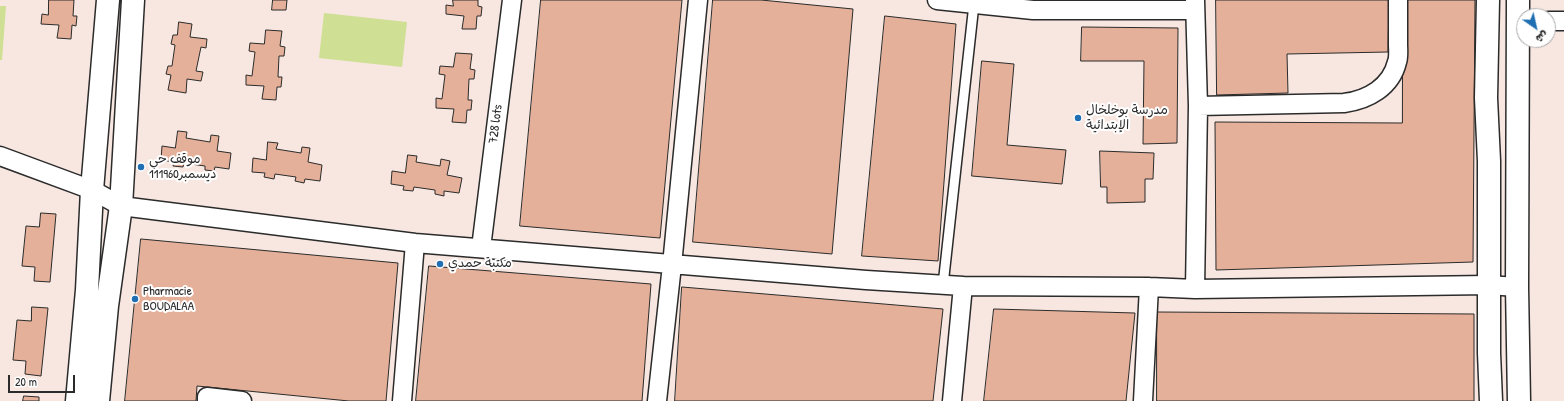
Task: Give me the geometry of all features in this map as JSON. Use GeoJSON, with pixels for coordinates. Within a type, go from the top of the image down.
{"type":"FeatureCollection","features":[{"type":"Feature","properties":{"kind":"street"},"geometry":{"type":"LineString","coordinates":[[77,401],[87,290],[92,190],[108,0]]}},
{"type":"Feature","properties":{"kind":"street"},"geometry":{"type":"LineString","coordinates":[[98,401],[106,306],[121,206],[133,0]]}},
{"type":"Feature","properties":{"kind":"street","name":"728 lots"},"geometry":{"type":"LineString","coordinates":[[481,248],[512,0]]}},
{"type":"Feature","properties":{"kind":"street"},"geometry":{"type":"LineString","coordinates":[[657,401],[698,0]]}},
{"type":"Feature","properties":{"kind":"street"},"geometry":{"type":"LineString","coordinates":[[937,0],[974,4],[1195,5],[1198,106],[1195,289]]}},
{"type":"Feature","properties":{"kind":"street"},"geometry":{"type":"LineString","coordinates":[[1198,106],[1344,103],[1356,102],[1368,98],[1387,83],[1398,61],[1398,0]]}},
{"type":"Feature","properties":{"kind":"street"},"geometry":{"type":"LineString","coordinates":[[1488,0],[1486,98],[1489,161],[1488,285],[1491,401]]}},
{"type":"Feature","properties":{"kind":"street"},"geometry":{"type":"LineString","coordinates":[[1519,401],[1517,287],[1520,48]]}},
{"type":"Feature","properties":{"kind":"street"},"geometry":{"type":"LineString","coordinates":[[0,156],[92,190],[121,206],[415,243],[672,265],[963,286],[1149,287],[1195,289],[1488,285],[1517,287]]}},
{"type":"Feature","properties":{"kind":"street"},"geometry":{"type":"LineString","coordinates":[[402,401],[415,243]]}},
{"type":"Feature","properties":{"kind":"street"},"geometry":{"type":"LineString","coordinates":[[952,401],[963,286]]}},
{"type":"Feature","properties":{"kind":"street"},"geometry":{"type":"LineString","coordinates":[[1143,401],[1149,287]]}},
{"type":"Feature","properties":{"kind":"street"},"geometry":{"type":"LineString","coordinates":[[207,401],[207,397],[242,401]]}},
{"type":"Feature","properties":{"kind":"lane"},"geometry":{"type":"LineString","coordinates":[[943,285],[974,4]]}},
{"type":"Feature","properties":{"kind":"green space"},"geometry":{"type":"Polygon","coordinates":[[[0,6],[6,6],[2,60],[0,60],[0,6]]]}},
{"type":"Feature","properties":{"kind":"green space"},"geometry":{"type":"Polygon","coordinates":[[[324,13],[407,22],[402,67],[319,58],[324,13]]]}},
{"type":"Feature","properties":{"kind":"building"},"geometry":{"type":"Polygon","coordinates":[[[49,0],[74,0],[73,16],[77,16],[76,26],[72,25],[71,39],[57,38],[59,25],[41,24],[42,14],[48,15],[49,0]]]}},
{"type":"Feature","properties":{"kind":"building"},"geometry":{"type":"Polygon","coordinates":[[[273,0],[287,0],[286,10],[272,10],[273,0]]]}},
{"type":"Feature","properties":{"kind":"building"},"geometry":{"type":"Polygon","coordinates":[[[453,0],[478,0],[478,6],[482,7],[481,16],[477,16],[476,29],[462,29],[464,16],[446,14],[446,5],[453,6],[453,0]]]}},
{"type":"Feature","properties":{"kind":"building"},"geometry":{"type":"Polygon","coordinates":[[[541,0],[682,0],[660,238],[520,226],[541,0]]]}},
{"type":"Feature","properties":{"kind":"building"},"geometry":{"type":"Polygon","coordinates":[[[713,0],[761,0],[853,9],[832,254],[693,242],[713,0]]]}},
{"type":"Feature","properties":{"kind":"building"},"geometry":{"type":"Polygon","coordinates":[[[1216,0],[1389,0],[1388,52],[1287,54],[1288,93],[1217,95],[1216,0]]]}},
{"type":"Feature","properties":{"kind":"building"},"geometry":{"type":"Polygon","coordinates":[[[1403,0],[1475,0],[1473,262],[1216,270],[1215,122],[1402,123],[1403,0]]]}},
{"type":"Feature","properties":{"kind":"building"},"geometry":{"type":"Polygon","coordinates":[[[885,16],[956,24],[938,261],[862,256],[885,16]]]}},
{"type":"Feature","properties":{"kind":"building"},"geometry":{"type":"Polygon","coordinates":[[[179,22],[192,24],[190,37],[207,39],[206,48],[201,47],[196,71],[203,72],[201,81],[187,79],[186,93],[168,90],[171,75],[166,74],[168,66],[172,66],[175,45],[171,44],[173,35],[177,35],[179,22]]]}},
{"type":"Feature","properties":{"kind":"building"},"geometry":{"type":"Polygon","coordinates":[[[1082,27],[1178,28],[1177,143],[1143,144],[1144,61],[1081,61],[1082,27]]]}},
{"type":"Feature","properties":{"kind":"building"},"geometry":{"type":"Polygon","coordinates":[[[266,30],[282,31],[280,46],[285,47],[284,56],[279,56],[278,77],[282,77],[281,87],[277,87],[276,100],[262,99],[264,86],[246,85],[246,75],[252,76],[255,52],[249,51],[250,43],[264,44],[266,30]]]}},
{"type":"Feature","properties":{"kind":"building"},"geometry":{"type":"Polygon","coordinates":[[[456,53],[472,54],[470,69],[475,70],[474,79],[469,79],[468,100],[472,100],[471,110],[467,110],[466,123],[452,122],[454,109],[436,108],[436,98],[442,99],[445,75],[439,74],[440,66],[453,67],[456,53]]]}},
{"type":"Feature","properties":{"kind":"building"},"geometry":{"type":"Polygon","coordinates":[[[982,61],[1014,64],[1007,145],[1066,150],[1062,184],[972,176],[982,61]]]}},
{"type":"Feature","properties":{"kind":"building"},"geometry":{"type":"Polygon","coordinates":[[[178,131],[187,132],[186,138],[210,142],[211,135],[219,136],[217,151],[231,153],[229,169],[215,167],[214,171],[205,170],[205,166],[184,163],[183,167],[173,166],[174,162],[161,160],[162,146],[175,148],[178,131]]]}},
{"type":"Feature","properties":{"kind":"building"},"geometry":{"type":"Polygon","coordinates":[[[268,142],[278,143],[276,149],[301,153],[302,147],[310,148],[308,162],[322,165],[320,181],[305,179],[304,183],[295,181],[296,177],[275,174],[274,179],[264,177],[265,173],[252,172],[253,158],[266,160],[268,142]]]}},
{"type":"Feature","properties":{"kind":"building"},"geometry":{"type":"Polygon","coordinates":[[[1100,151],[1154,153],[1153,179],[1145,179],[1145,202],[1107,203],[1107,187],[1101,187],[1100,151]]]}},
{"type":"Feature","properties":{"kind":"building"},"geometry":{"type":"Polygon","coordinates":[[[408,155],[417,156],[416,162],[440,166],[441,159],[450,161],[447,175],[462,178],[459,193],[444,191],[444,196],[435,194],[435,190],[414,187],[413,191],[403,190],[404,186],[391,184],[392,171],[405,173],[408,155]]]}},
{"type":"Feature","properties":{"kind":"building"},"geometry":{"type":"Polygon","coordinates":[[[41,213],[56,214],[50,282],[34,281],[35,267],[22,266],[26,226],[39,227],[41,213]]]}},
{"type":"Feature","properties":{"kind":"building"},"geometry":{"type":"Polygon","coordinates":[[[141,239],[398,263],[386,401],[349,401],[197,386],[196,401],[125,401],[141,239]]]}},
{"type":"Feature","properties":{"kind":"building"},"geometry":{"type":"Polygon","coordinates":[[[429,266],[651,284],[642,401],[416,401],[429,266]]]}},
{"type":"Feature","properties":{"kind":"building"},"geometry":{"type":"Polygon","coordinates":[[[682,287],[943,309],[933,401],[675,401],[682,287]]]}},
{"type":"Feature","properties":{"kind":"building"},"geometry":{"type":"Polygon","coordinates":[[[32,307],[48,308],[41,376],[25,374],[26,361],[13,360],[17,320],[31,321],[32,307]]]}},
{"type":"Feature","properties":{"kind":"building"},"geometry":{"type":"Polygon","coordinates":[[[994,309],[1135,313],[1126,401],[984,401],[994,309]]]}},
{"type":"Feature","properties":{"kind":"building"},"geometry":{"type":"Polygon","coordinates":[[[1157,312],[1474,314],[1474,401],[1157,401],[1157,312]]]}},
{"type":"Feature","properties":{"kind":"building"},"geometry":{"type":"Polygon","coordinates":[[[24,396],[39,397],[39,401],[23,401],[24,396]]]}},
{"type":"Feature","properties":{"kind":"place","name":"مدرسة بوخلخال الإبتدائية"},"geometry":{"type":"Point","coordinates":[1078,118]}},
{"type":"Feature","properties":{"kind":"place","name":"موقف حي 11ديسمبر1960"},"geometry":{"type":"Point","coordinates":[141,167]}},
{"type":"Feature","properties":{"kind":"place","name":"مكتبة حمدي"},"geometry":{"type":"Point","coordinates":[440,264]}},
{"type":"Feature","properties":{"kind":"place","name":"Pharmacie BOUDALAA"},"geometry":{"type":"Point","coordinates":[135,299]}}]}
